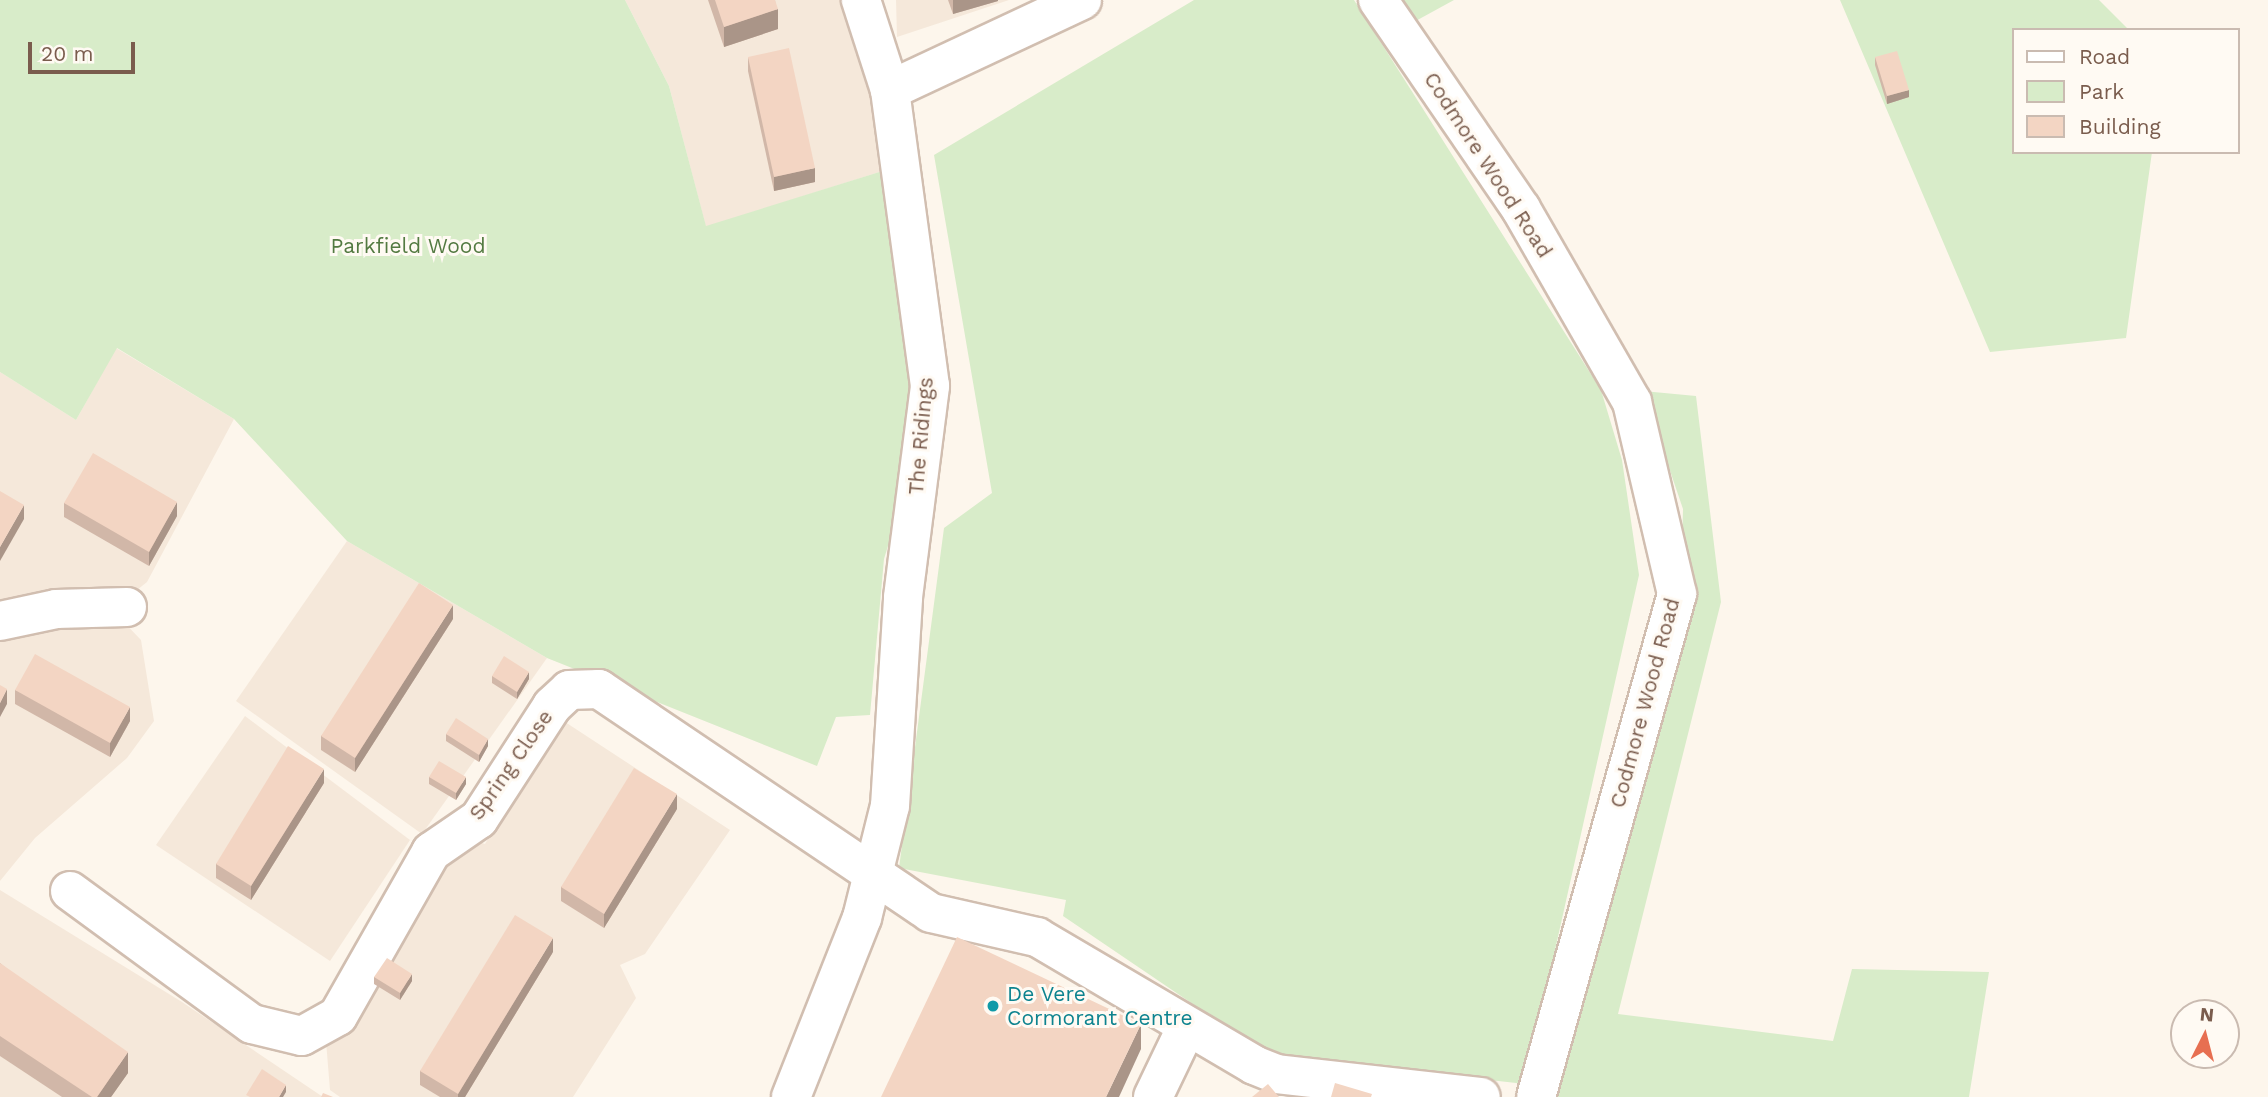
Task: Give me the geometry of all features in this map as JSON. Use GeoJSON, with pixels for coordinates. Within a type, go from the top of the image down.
{"type":"FeatureCollection","features":[{"type":"Feature","properties":{"kind":"street","name":"The Ridings"},"geometry":{"type":"LineString","coordinates":[[791,1097],[875,877],[890,806],[903,597],[930,387],[890,90],[861,0]]}},
{"type":"Feature","properties":{"kind":"street"},"geometry":{"type":"LineString","coordinates":[[890,90],[1082,0]]}},
{"type":"Feature","properties":{"kind":"street","name":"Codmore Wood Road"},"geometry":{"type":"LineString","coordinates":[[1378,0],[1521,209],[1632,402],[1677,594],[1536,1097]]}},
{"type":"Feature","properties":{"kind":"street"},"geometry":{"type":"LineString","coordinates":[[0,621],[56,609],[127,607]]}},
{"type":"Feature","properties":{"kind":"street","name":"Spring Close"},"geometry":{"type":"LineString","coordinates":[[70,891],[252,1024],[302,1036],[338,1016],[431,852],[479,819],[552,706],[569,690],[599,689],[932,913],[1037,937],[1186,1028],[1276,1074],[1481,1097]]}},
{"type":"Feature","properties":{"kind":"street"},"geometry":{"type":"LineString","coordinates":[[1153,1097],[1186,1028]]}},
{"type":"Feature","properties":{"kind":"shaded area"},"geometry":{"type":"Polygon","coordinates":[[[625,0],[848,0],[889,169],[706,227],[669,86],[625,0]]]}},
{"type":"Feature","properties":{"kind":"shaded area"},"geometry":{"type":"Polygon","coordinates":[[[896,0],[1009,0],[897,37],[896,0]]]}},
{"type":"Feature","properties":{"kind":"shaded area"},"geometry":{"type":"Polygon","coordinates":[[[116,348],[234,419],[147,582],[127,598],[0,606],[0,372],[76,420],[116,348]]]}},
{"type":"Feature","properties":{"kind":"shaded area"},"geometry":{"type":"Polygon","coordinates":[[[347,541],[547,658],[422,834],[236,701],[347,541]]]}},
{"type":"Feature","properties":{"kind":"shaded area"},"geometry":{"type":"Polygon","coordinates":[[[118,616],[141,640],[154,721],[127,758],[35,838],[0,881],[0,635],[118,616]]]}},
{"type":"Feature","properties":{"kind":"shaded area"},"geometry":{"type":"Polygon","coordinates":[[[245,716],[410,840],[330,961],[156,845],[245,716]]]}},
{"type":"Feature","properties":{"kind":"shaded area"},"geometry":{"type":"Polygon","coordinates":[[[559,718],[730,830],[645,954],[620,965],[636,998],[573,1097],[340,1097],[330,1090],[325,1029],[348,1013],[437,882],[428,860],[460,836],[485,844],[559,718]]]}},
{"type":"Feature","properties":{"kind":"shaded area"},"geometry":{"type":"Polygon","coordinates":[[[0,890],[182,1002],[323,1097],[0,1097],[0,890]]]}},
{"type":"Feature","properties":{"kind":"green space","name":"Parkfield Wood"},"geometry":{"type":"Polygon","coordinates":[[[0,0],[625,0],[669,86],[706,226],[889,169],[918,379],[903,497],[884,559],[870,715],[836,717],[817,766],[547,658],[347,541],[234,419],[117,348],[76,420],[0,372],[0,0]]]}},
{"type":"Feature","properties":{"kind":"green space"},"geometry":{"type":"Polygon","coordinates":[[[1194,0],[1354,0],[1601,390],[1622,460],[1639,575],[1525,1084],[1268,1055],[1063,916],[1066,900],[899,868],[944,528],[992,493],[934,155],[1194,0]]]}},
{"type":"Feature","properties":{"kind":"green space"},"geometry":{"type":"Polygon","coordinates":[[[1395,0],[1454,0],[1412,23],[1395,0]]]}},
{"type":"Feature","properties":{"kind":"green space"},"geometry":{"type":"Polygon","coordinates":[[[1840,0],[2099,0],[2127,28],[2012,28],[2012,154],[2152,154],[2126,338],[1990,352],[1840,0]]]}},
{"type":"Feature","properties":{"kind":"green space"},"geometry":{"type":"Polygon","coordinates":[[[1643,391],[1696,396],[1721,602],[1618,1014],[1833,1041],[1852,969],[1989,972],[1969,1097],[1553,1097],[1679,657],[1683,509],[1643,391]]]}},
{"type":"Feature","properties":{"kind":"building"},"geometry":{"type":"Polygon","coordinates":[[[715,0],[775,0],[778,9],[724,27],[715,0]]]}},
{"type":"Feature","properties":{"kind":"building"},"geometry":{"type":"Polygon","coordinates":[[[789,48],[815,168],[774,177],[748,57],[789,48]]]}},
{"type":"Feature","properties":{"kind":"building"},"geometry":{"type":"Polygon","coordinates":[[[1897,51],[1909,90],[1887,96],[1875,57],[1897,51]]]}},
{"type":"Feature","properties":{"kind":"building"},"geometry":{"type":"Polygon","coordinates":[[[93,453],[177,502],[149,552],[64,503],[93,453]]]}},
{"type":"Feature","properties":{"kind":"building"},"geometry":{"type":"Polygon","coordinates":[[[0,491],[24,505],[0,547],[0,491]]]}},
{"type":"Feature","properties":{"kind":"building"},"geometry":{"type":"Polygon","coordinates":[[[419,583],[453,605],[355,758],[321,736],[419,583]]]}},
{"type":"Feature","properties":{"kind":"building"},"geometry":{"type":"Polygon","coordinates":[[[35,654],[130,707],[110,743],[15,690],[35,654]]]}},
{"type":"Feature","properties":{"kind":"building"},"geometry":{"type":"Polygon","coordinates":[[[504,656],[529,672],[517,692],[492,676],[504,656]]]}},
{"type":"Feature","properties":{"kind":"building"},"geometry":{"type":"Polygon","coordinates":[[[0,685],[7,689],[0,703],[0,685]]]}},
{"type":"Feature","properties":{"kind":"building"},"geometry":{"type":"Polygon","coordinates":[[[456,718],[488,739],[479,755],[446,734],[456,718]]]}},
{"type":"Feature","properties":{"kind":"building"},"geometry":{"type":"Polygon","coordinates":[[[288,746],[324,769],[251,886],[216,864],[288,746]]]}},
{"type":"Feature","properties":{"kind":"building"},"geometry":{"type":"Polygon","coordinates":[[[439,761],[466,777],[456,793],[429,777],[439,761]]]}},
{"type":"Feature","properties":{"kind":"building"},"geometry":{"type":"Polygon","coordinates":[[[634,768],[677,794],[604,914],[561,887],[634,768]]]}},
{"type":"Feature","properties":{"kind":"building"},"geometry":{"type":"Polygon","coordinates":[[[515,915],[553,938],[458,1094],[420,1071],[515,915]]]}},
{"type":"Feature","properties":{"kind":"building","name":"De Vere Cormorant Centre"},"geometry":{"type":"Polygon","coordinates":[[[957,937],[1141,1024],[1106,1097],[881,1097],[957,937]]]}},
{"type":"Feature","properties":{"kind":"building"},"geometry":{"type":"Polygon","coordinates":[[[387,958],[412,974],[400,993],[374,977],[387,958]]]}},
{"type":"Feature","properties":{"kind":"building"},"geometry":{"type":"Polygon","coordinates":[[[0,963],[128,1052],[97,1097],[92,1097],[0,1036],[0,963]]]}},
{"type":"Feature","properties":{"kind":"building"},"geometry":{"type":"Polygon","coordinates":[[[262,1069],[286,1085],[279,1097],[246,1095],[262,1069]]]}},
{"type":"Feature","properties":{"kind":"building"},"geometry":{"type":"Polygon","coordinates":[[[1335,1083],[1372,1094],[1371,1097],[1331,1097],[1335,1083]]]}},
{"type":"Feature","properties":{"kind":"building"},"geometry":{"type":"Polygon","coordinates":[[[1268,1084],[1279,1097],[1252,1097],[1268,1084]]]}},
{"type":"Feature","properties":{"kind":"place","name":"De Vere Cormorant Centre"},"geometry":{"type":"Point","coordinates":[993,1006]}}]}
